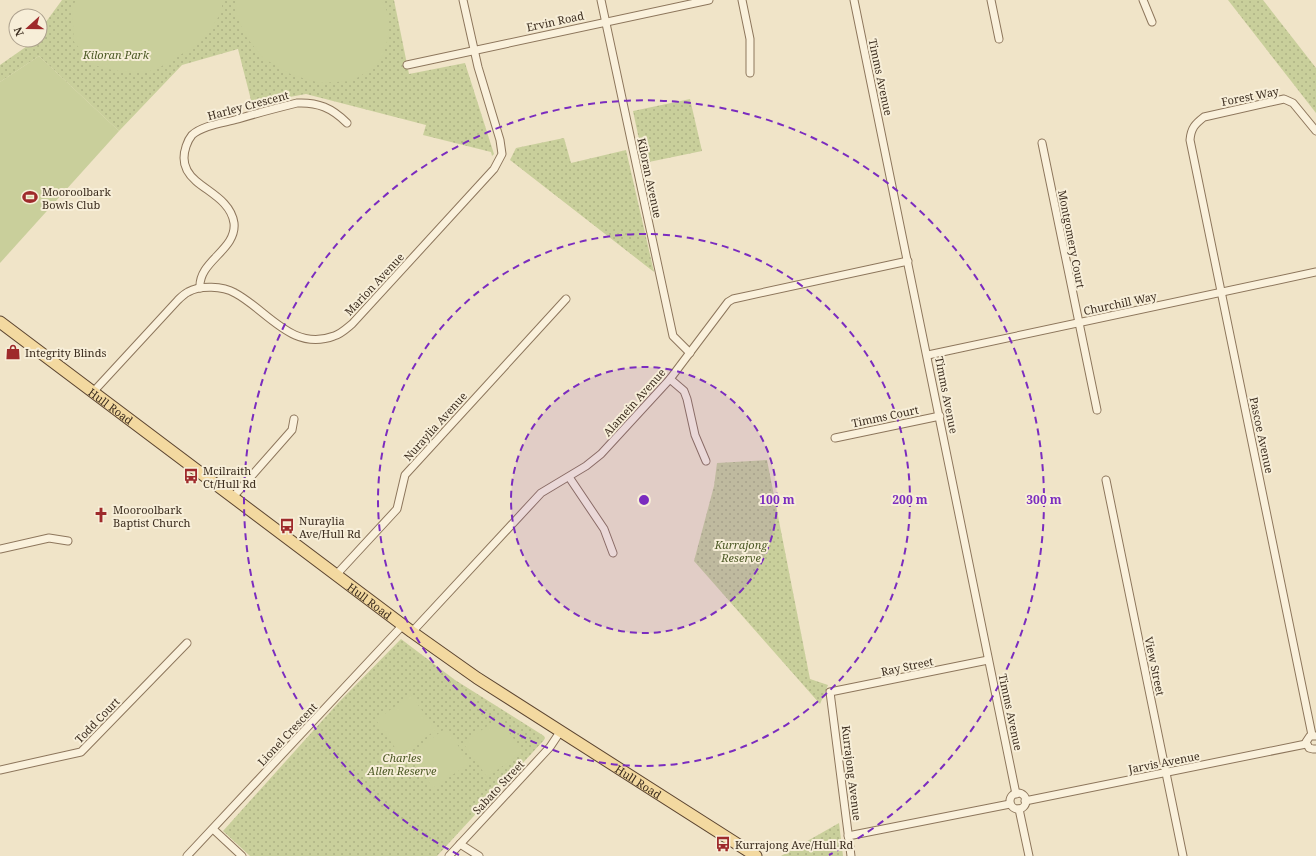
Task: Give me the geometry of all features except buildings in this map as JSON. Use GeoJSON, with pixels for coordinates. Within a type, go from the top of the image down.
{"type":"FeatureCollection","features":[{"type":"Feature","properties":{"kind":"main road","name":"Hull Road"},"geometry":{"type":"LineString","coordinates":[[0,322],[94,391],[402,626],[477,678],[560,732],[756,856]]}},
{"type":"Feature","properties":{"kind":"street","name":"Marion Avenue"},"geometry":{"type":"LineString","coordinates":[[94,391],[178,300],[188,292],[200,288],[220,288],[235,292],[286,330],[300,337],[320,340],[335,336],[352,324],[494,169],[502,154],[500,140],[474,50],[463,0]]}},
{"type":"Feature","properties":{"kind":"street","name":"Kiloran Avenue"},"geometry":{"type":"LineString","coordinates":[[601,0],[673,336],[690,353]]}},
{"type":"Feature","properties":{"kind":"street","name":"Ervin Road"},"geometry":{"type":"LineString","coordinates":[[407,65],[709,0]]}},
{"type":"Feature","properties":{"kind":"street"},"geometry":{"type":"LineString","coordinates":[[742,0],[750,40],[750,73]]}},
{"type":"Feature","properties":{"kind":"street","name":"Timms Avenue"},"geometry":{"type":"LineString","coordinates":[[854,0],[928,355],[1016,794]]}},
{"type":"Feature","properties":{"kind":"street"},"geometry":{"type":"LineString","coordinates":[[991,0],[999,39]]}},
{"type":"Feature","properties":{"kind":"street"},"geometry":{"type":"LineString","coordinates":[[1143,0],[1152,22]]}},
{"type":"Feature","properties":{"kind":"street","name":"Forest Way"},"geometry":{"type":"LineString","coordinates":[[1190,140],[1194,125],[1204,117],[1284,99],[1293,103],[1316,131]]}},
{"type":"Feature","properties":{"kind":"street","name":"Harley Crescent"},"geometry":{"type":"LineString","coordinates":[[200,288],[201,277],[231,239],[234,224],[232,215],[225,204],[195,180],[186,168],[184,153],[192,136],[206,128],[304,102],[319,104],[337,114],[347,123]]}},
{"type":"Feature","properties":{"kind":"street","name":"Pascoe Avenue"},"geometry":{"type":"LineString","coordinates":[[1190,140],[1314,736]]}},
{"type":"Feature","properties":{"kind":"street","name":"Montgomery Court"},"geometry":{"type":"LineString","coordinates":[[1042,142],[1096,410]]}},
{"type":"Feature","properties":{"kind":"street","name":"Alamein Avenue"},"geometry":{"type":"LineString","coordinates":[[412,632],[541,493],[586,466],[601,454],[670,379],[728,302],[733,299],[908,261]]}},
{"type":"Feature","properties":{"kind":"street","name":"Churchill Way"},"geometry":{"type":"LineString","coordinates":[[928,355],[1316,272]]}},
{"type":"Feature","properties":{"kind":"street","name":"Nuraylia Avenue"},"geometry":{"type":"LineString","coordinates":[[336,575],[396,509],[406,475],[566,299]]}},
{"type":"Feature","properties":{"kind":"street"},"geometry":{"type":"LineString","coordinates":[[670,379],[684,391],[695,435],[706,461]]}},
{"type":"Feature","properties":{"kind":"street","name":"Timms Court"},"geometry":{"type":"LineString","coordinates":[[835,438],[940,416]]}},
{"type":"Feature","properties":{"kind":"street"},"geometry":{"type":"LineString","coordinates":[[233,497],[292,430],[294,419]]}},
{"type":"Feature","properties":{"kind":"street"},"geometry":{"type":"LineString","coordinates":[[569,476],[604,529],[613,553]]}},
{"type":"Feature","properties":{"kind":"street","name":"View Street"},"geometry":{"type":"LineString","coordinates":[[1106,480],[1183,856]]}},
{"type":"Feature","properties":{"kind":"street"},"geometry":{"type":"LineString","coordinates":[[0,550],[49,538],[68,541]]}},
{"type":"Feature","properties":{"kind":"street","name":"Lionel Crescent"},"geometry":{"type":"LineString","coordinates":[[187,856],[402,626]]}},
{"type":"Feature","properties":{"kind":"street","name":"Todd Court"},"geometry":{"type":"LineString","coordinates":[[0,770],[81,752],[187,644]]}},
{"type":"Feature","properties":{"kind":"street","name":"Ray Street"},"geometry":{"type":"LineString","coordinates":[[830,692],[988,660]]}},
{"type":"Feature","properties":{"kind":"street","name":"Kurrajong Avenue"},"geometry":{"type":"LineString","coordinates":[[830,692],[851,856]]}},
{"type":"Feature","properties":{"kind":"street","name":"Sabato Street"},"geometry":{"type":"LineString","coordinates":[[449,856],[550,747],[560,732]]}},
{"type":"Feature","properties":{"kind":"street"},"geometry":{"type":"LineString","coordinates":[[1314,736],[1307,739],[1306,744],[1311,749],[1316,750]]}},
{"type":"Feature","properties":{"kind":"street","name":"Jarvis Avenue"},"geometry":{"type":"LineString","coordinates":[[1025,801],[1306,744]]}},
{"type":"Feature","properties":{"kind":"street"},"geometry":{"type":"LineString","coordinates":[[1016,794],[1022,795],[1025,801],[1023,807],[1019,809],[1013,808],[1010,804],[1010,799],[1016,794]]}},
{"type":"Feature","properties":{"kind":"street"},"geometry":{"type":"LineString","coordinates":[[848,836],[1010,804]]}},
{"type":"Feature","properties":{"kind":"street"},"geometry":{"type":"LineString","coordinates":[[1019,809],[1029,856]]}},
{"type":"Feature","properties":{"kind":"street"},"geometry":{"type":"LineString","coordinates":[[213,829],[242,856]]}},
{"type":"Feature","properties":{"kind":"street"},"geometry":{"type":"LineString","coordinates":[[460,844],[479,856]]}},
{"type":"Feature","properties":{"kind":"green space","name":"Kiloran Park"},"geometry":{"type":"Polygon","coordinates":[[[62,0],[394,0],[409,74],[465,63],[494,154],[492,156],[491,152],[423,135],[426,125],[306,94],[284,98],[281,97],[252,104],[238,49],[182,65],[119,131],[39,56],[0,82],[0,65],[24,48],[48,48],[48,19],[62,0]]]}},
{"type":"Feature","properties":{"kind":"green space"},"geometry":{"type":"Polygon","coordinates":[[[76,0],[222,0],[222,11],[200,43],[157,69],[142,73],[102,68],[93,64],[74,42],[72,8],[76,0]]]}},
{"type":"Feature","properties":{"kind":"green space"},"geometry":{"type":"Polygon","coordinates":[[[235,0],[381,0],[388,13],[389,34],[384,53],[376,66],[352,81],[320,83],[292,75],[263,58],[247,38],[237,15],[235,0]]]}},
{"type":"Feature","properties":{"kind":"green space"},"geometry":{"type":"Polygon","coordinates":[[[1228,0],[1263,0],[1316,68],[1316,113],[1228,0]]]}},
{"type":"Feature","properties":{"kind":"green space","name":"Mooroolbark Bowls Club"},"geometry":{"type":"Polygon","coordinates":[[[39,56],[119,131],[0,263],[0,82],[39,56]]]}},
{"type":"Feature","properties":{"kind":"green space"},"geometry":{"type":"Polygon","coordinates":[[[690,99],[702,151],[644,163],[633,111],[690,99]]]}},
{"type":"Feature","properties":{"kind":"green space"},"geometry":{"type":"Polygon","coordinates":[[[564,138],[571,163],[626,150],[654,272],[510,160],[516,148],[564,138]]]}},
{"type":"Feature","properties":{"kind":"green space","name":"Kurrajong Reserve"},"geometry":{"type":"Polygon","coordinates":[[[767,460],[810,679],[828,685],[820,704],[694,561],[714,486],[717,463],[767,460]]]}},
{"type":"Feature","properties":{"kind":"green space","name":"Charles Allen Reserve"},"geometry":{"type":"Polygon","coordinates":[[[401,639],[455,680],[544,736],[544,740],[437,856],[250,856],[223,831],[339,702],[401,639]]]}},
{"type":"Feature","properties":{"kind":"green space"},"geometry":{"type":"Polygon","coordinates":[[[411,695],[436,730],[400,755],[376,720],[411,695]]]}},
{"type":"Feature","properties":{"kind":"green space"},"geometry":{"type":"Polygon","coordinates":[[[499,718],[523,752],[487,777],[463,743],[499,718]]]}},
{"type":"Feature","properties":{"kind":"green space"},"geometry":{"type":"Polygon","coordinates":[[[446,728],[470,763],[433,788],[410,754],[446,728]]]}},
{"type":"Feature","properties":{"kind":"green space"},"geometry":{"type":"Polygon","coordinates":[[[839,823],[843,856],[781,856],[839,823]]]}},
{"type":"Feature","properties":{"kind":"place","name":"Mooroolbark Bowls Club"},"geometry":{"type":"Point","coordinates":[30,197]}},
{"type":"Feature","properties":{"kind":"place","name":"Integrity Blinds"},"geometry":{"type":"Point","coordinates":[13,352]}},
{"type":"Feature","properties":{"kind":"place","name":"Mcilraith Ct/Hull Rd"},"geometry":{"type":"Point","coordinates":[191,476]}},
{"type":"Feature","properties":{"kind":"place","name":"Mooroolbark Baptist Church"},"geometry":{"type":"Point","coordinates":[101,515]}},
{"type":"Feature","properties":{"kind":"place","name":"Nuraylia Ave/Hull Rd"},"geometry":{"type":"Point","coordinates":[287,526]}},
{"type":"Feature","properties":{"kind":"place","name":"Kurrajong Ave/Hull Rd"},"geometry":{"type":"Point","coordinates":[723,844]}}]}
